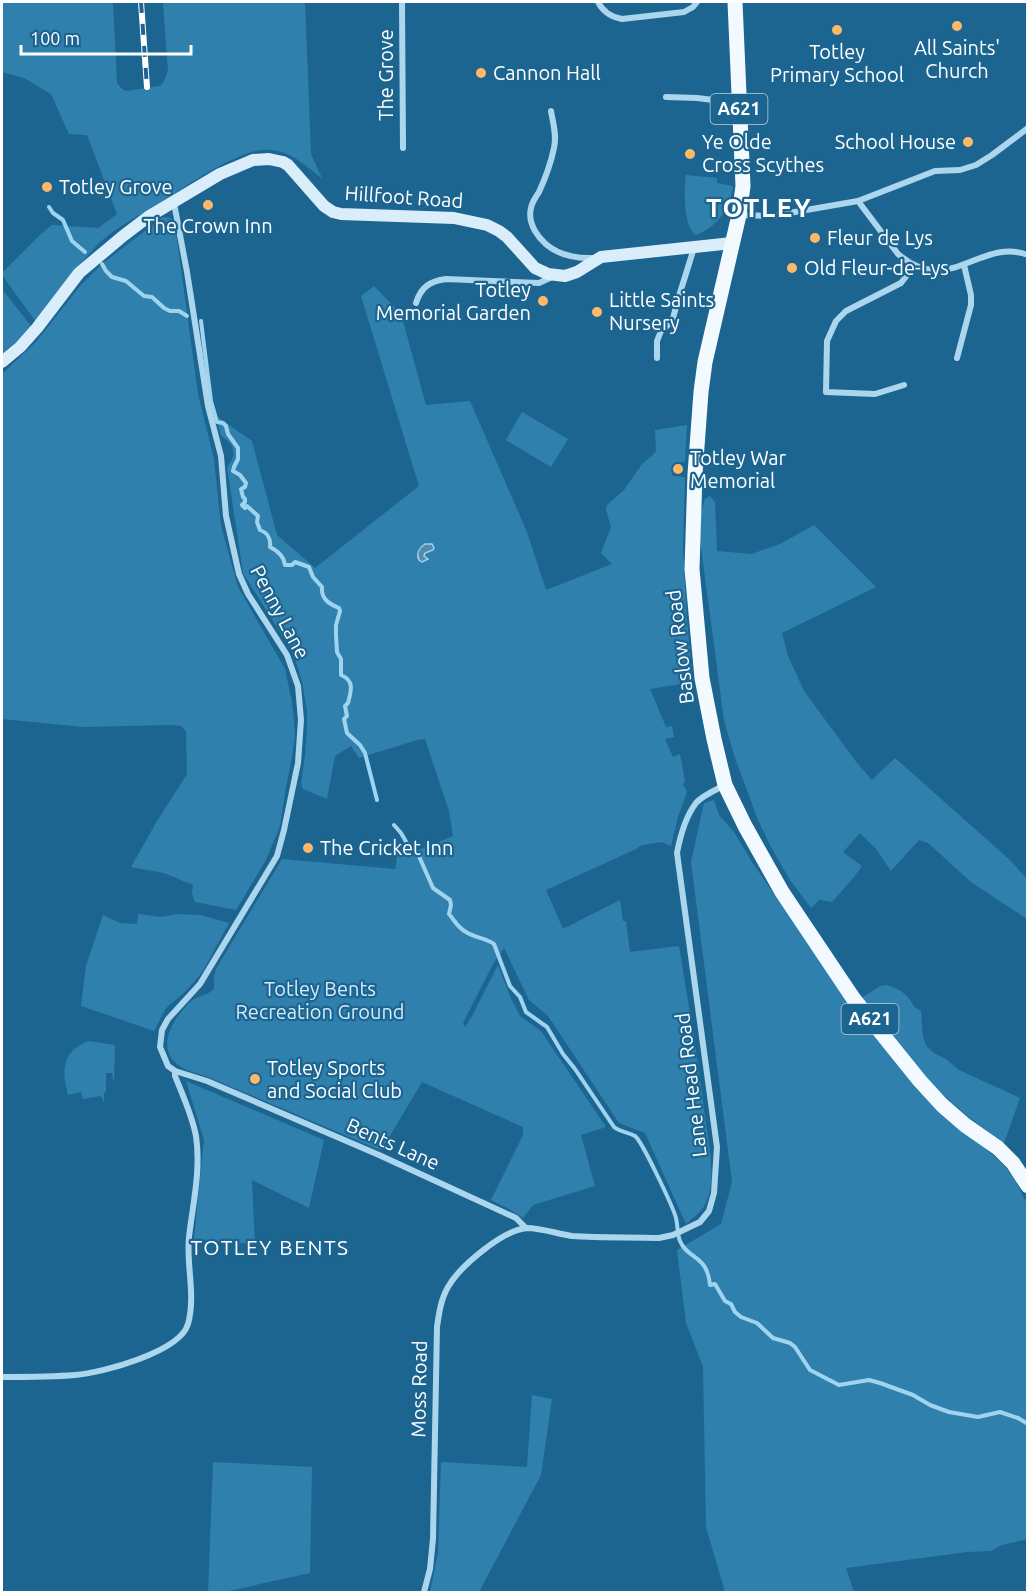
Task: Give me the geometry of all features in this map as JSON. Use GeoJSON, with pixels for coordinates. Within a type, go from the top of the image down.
{"type":"FeatureCollection","features":[{"type":"Feature","properties":{"kind":"main road","name":"Baslow Road"},"geometry":{"type":"LineString","coordinates":[[735,2],[744,175],[739,215],[705,362],[701,392],[695,474],[692,569],[702,678],[725,785],[782,892],[853,998],[942,1105],[1013,1162],[1028,1186]]}},
{"type":"Feature","properties":{"kind":"street","name":"The Grove"},"geometry":{"type":"LineString","coordinates":[[402,2],[403,148]]}},
{"type":"Feature","properties":{"kind":"street"},"geometry":{"type":"LineString","coordinates":[[598,2],[609,15],[622,19],[684,12],[697,2]]}},
{"type":"Feature","properties":{"kind":"street"},"geometry":{"type":"LineString","coordinates":[[666,97],[739,103]]}},
{"type":"Feature","properties":{"kind":"street"},"geometry":{"type":"LineString","coordinates":[[551,111],[555,146],[539,191],[531,206],[531,221],[546,246],[554,251],[581,258],[732,243]]}},
{"type":"Feature","properties":{"kind":"street"},"geometry":{"type":"LineString","coordinates":[[739,215],[772,216],[858,201],[935,171],[960,170],[976,165],[1028,128]]}},
{"type":"Feature","properties":{"kind":"street","name":"Hillfoot Road"},"geometry":{"type":"LineString","coordinates":[[2,362],[21,347],[38,328],[79,273],[123,236],[148,217],[220,174],[253,160],[276,160],[288,165],[324,206],[333,212],[355,215],[454,218],[487,225],[507,237],[535,268],[555,276]]}},
{"type":"Feature","properties":{"kind":"street"},"geometry":{"type":"LineString","coordinates":[[858,201],[898,254],[914,266],[926,270],[940,270],[964,265],[1001,251],[1019,251],[1028,255]]}},
{"type":"Feature","properties":{"kind":"street","name":"Penny Lane"},"geometry":{"type":"LineString","coordinates":[[2,1377],[77,1375],[107,1369],[155,1353],[186,1329],[191,1301],[189,1240],[198,1157],[190,1113],[175,1071],[168,1066],[160,1047],[162,1030],[168,1018],[200,984],[277,856],[298,763],[301,720],[298,687],[287,655],[248,594],[239,574],[226,516],[221,456],[208,406],[174,203]]}},
{"type":"Feature","properties":{"kind":"street"},"geometry":{"type":"LineString","coordinates":[[657,358],[657,341],[661,331],[673,318],[694,248]]}},
{"type":"Feature","properties":{"kind":"street"},"geometry":{"type":"LineString","coordinates":[[416,303],[421,290],[438,280],[539,283],[555,276],[577,272],[601,257]]}},
{"type":"Feature","properties":{"kind":"street"},"geometry":{"type":"LineString","coordinates":[[957,358],[971,305],[964,265]]}},
{"type":"Feature","properties":{"kind":"street"},"geometry":{"type":"LineString","coordinates":[[904,385],[874,394],[826,392],[827,341],[841,315],[901,283],[914,266]]}},
{"type":"Feature","properties":{"kind":"street","name":"Lane Head Road"},"geometry":{"type":"LineString","coordinates":[[526,1228],[572,1236],[659,1238],[673,1235],[700,1222],[711,1207],[716,1181],[717,1147],[677,853],[679,841],[696,803],[725,785]]}},
{"type":"Feature","properties":{"kind":"street","name":"Bents Lane"},"geometry":{"type":"LineString","coordinates":[[175,1071],[207,1081],[379,1155],[516,1218],[526,1228]]}},
{"type":"Feature","properties":{"kind":"street","name":"Moss Road"},"geometry":{"type":"LineString","coordinates":[[424,1593],[430,1569],[433,1539],[437,1326],[440,1309],[452,1281],[480,1252],[494,1242],[526,1228]]}},
{"type":"Feature","properties":{"kind":"green space"},"geometry":{"type":"Polygon","coordinates":[[[2,2],[113,2],[117,83],[126,91],[159,86],[163,83],[168,71],[163,2],[305,2],[311,154],[322,178],[298,160],[279,151],[255,151],[217,167],[125,224],[99,243],[36,322],[2,273],[52,225],[98,228],[117,214],[87,135],[69,134],[51,94],[24,78],[2,72],[2,2]]]}},
{"type":"Feature","properties":{"kind":"green space"},"geometry":{"type":"Polygon","coordinates":[[[686,175],[717,178],[717,183],[733,186],[722,216],[711,227],[696,235],[687,216],[686,175]]]}},
{"type":"Feature","properties":{"kind":"green space"},"geometry":{"type":"Polygon","coordinates":[[[163,217],[171,218],[175,225],[198,394],[214,459],[221,526],[238,587],[285,669],[294,720],[295,736],[280,826],[266,860],[236,910],[195,902],[192,893],[193,885],[164,873],[131,867],[187,774],[186,732],[182,726],[84,727],[2,719],[2,374],[36,342],[80,286],[102,264],[163,217]]]}},
{"type":"Feature","properties":{"kind":"green space","name":"Totley Bents Recreation Ground"},"geometry":{"type":"Polygon","coordinates":[[[374,286],[401,314],[426,405],[470,401],[527,532],[546,590],[612,564],[601,553],[611,527],[606,510],[607,505],[624,490],[642,464],[656,451],[655,430],[687,425],[685,462],[673,465],[672,475],[685,477],[683,548],[693,682],[650,689],[666,727],[672,726],[674,737],[665,739],[673,757],[680,754],[685,781],[683,784],[687,792],[671,846],[662,842],[642,845],[546,890],[563,929],[620,900],[623,921],[626,921],[630,952],[679,946],[711,1168],[710,1191],[705,1204],[698,1214],[686,1224],[645,1133],[619,1123],[548,1016],[529,1000],[504,948],[493,964],[463,1023],[465,1027],[498,965],[520,1016],[541,1031],[606,1127],[581,1135],[595,1186],[533,1205],[523,1218],[491,1200],[523,1135],[523,1127],[422,1082],[380,1150],[184,1069],[173,1060],[168,1052],[168,1035],[172,1026],[192,1001],[214,989],[216,969],[282,859],[395,869],[399,846],[419,850],[453,836],[449,811],[425,739],[359,758],[351,746],[335,756],[327,799],[303,789],[301,784],[307,711],[302,681],[293,653],[243,573],[227,467],[233,458],[233,450],[229,442],[221,436],[216,416],[252,441],[277,535],[315,568],[419,486],[361,296],[374,286]]]}},
{"type":"Feature","properties":{"kind":"green space"},"geometry":{"type":"Polygon","coordinates":[[[2,289],[31,326],[2,353],[2,289]]]}},
{"type":"Feature","properties":{"kind":"green space"},"geometry":{"type":"Polygon","coordinates":[[[522,412],[568,439],[551,467],[506,440],[522,412]]]}},
{"type":"Feature","properties":{"kind":"green space"},"geometry":{"type":"Polygon","coordinates":[[[710,496],[715,502],[717,551],[752,554],[782,543],[814,525],[876,587],[782,633],[788,656],[804,691],[872,780],[895,758],[1011,861],[1027,879],[1027,919],[971,882],[928,843],[919,840],[891,871],[877,850],[860,833],[843,852],[862,866],[832,902],[819,900],[811,908],[790,880],[758,820],[724,720],[700,540],[701,512],[705,499],[710,496]]]}},
{"type":"Feature","properties":{"kind":"green space"},"geometry":{"type":"Polygon","coordinates":[[[714,800],[719,815],[734,832],[752,862],[872,1034],[906,1074],[945,1114],[1002,1163],[1015,1180],[1027,1204],[1027,1539],[1002,1545],[991,1551],[967,1552],[846,1568],[854,1592],[725,1592],[706,1527],[703,1367],[686,1323],[677,1250],[721,1224],[732,1182],[691,862],[704,803],[714,800]]]}},
{"type":"Feature","properties":{"kind":"green space"},"geometry":{"type":"Polygon","coordinates":[[[138,914],[161,917],[177,914],[200,915],[229,923],[203,971],[187,990],[166,1008],[154,1031],[81,1006],[86,966],[103,915],[120,923],[137,924],[138,914]]]}},
{"type":"Feature","properties":{"kind":"green space"},"geometry":{"type":"Polygon","coordinates":[[[887,985],[903,993],[915,1008],[921,1011],[923,1037],[927,1047],[934,1053],[959,1070],[1020,1098],[1004,1143],[962,1112],[937,1088],[860,999],[880,986],[887,985]]]}},
{"type":"Feature","properties":{"kind":"green space"},"geometry":{"type":"Polygon","coordinates":[[[89,1041],[115,1045],[114,1080],[112,1073],[106,1073],[104,1103],[101,1096],[83,1099],[81,1092],[68,1095],[65,1070],[68,1056],[80,1045],[89,1041]]]}},
{"type":"Feature","properties":{"kind":"green space"},"geometry":{"type":"Polygon","coordinates":[[[186,1081],[324,1140],[309,1208],[252,1180],[255,1244],[194,1239],[204,1140],[186,1081]]]}},
{"type":"Feature","properties":{"kind":"green space"},"geometry":{"type":"Polygon","coordinates":[[[532,1395],[552,1399],[541,1475],[479,1592],[430,1592],[438,1553],[441,1462],[527,1467],[532,1395]]]}},
{"type":"Feature","properties":{"kind":"green space"},"geometry":{"type":"Polygon","coordinates":[[[213,1462],[312,1467],[310,1573],[224,1592],[208,1592],[213,1462]]]}},
{"type":"Feature","properties":{"kind":"shaded area"},"geometry":{"type":"Polygon","coordinates":[[[425,544],[432,544],[434,548],[425,553],[424,556],[428,559],[422,562],[418,558],[418,553],[425,544]]]}},
{"type":"Feature","properties":{"kind":"waterway"},"geometry":{"type":"LineString","coordinates":[[49,207],[63,220],[72,241],[85,252]]}},
{"type":"Feature","properties":{"kind":"waterway"},"geometry":{"type":"LineString","coordinates":[[102,264],[112,277],[126,281],[144,296],[152,297],[164,308],[179,311],[187,316]]}},
{"type":"Feature","properties":{"kind":"waterway"},"geometry":{"type":"LineString","coordinates":[[201,321],[211,401],[217,422],[226,426],[228,434],[238,448],[238,459],[233,471],[240,475],[246,483],[241,489],[245,499],[242,505],[245,508],[247,506],[258,516],[257,522],[260,530],[268,536],[270,547],[280,554],[285,565],[292,565],[295,562],[309,567],[313,577],[322,587],[324,598],[339,608],[336,625],[337,652],[341,659],[341,675],[348,680],[351,687],[348,703],[345,706],[347,716],[344,719],[347,733],[365,753],[377,800]]}},
{"type":"Feature","properties":{"kind":"waterway"},"geometry":{"type":"LineString","coordinates":[[394,825],[408,845],[418,854],[433,888],[450,900],[449,914],[456,924],[469,934],[494,944],[510,986],[520,997],[526,1012],[547,1027],[614,1127],[635,1136],[639,1141],[674,1212],[678,1236],[683,1247],[701,1262],[710,1285],[715,1284],[735,1312],[757,1323],[773,1338],[790,1343],[810,1370],[839,1385],[869,1380],[913,1395],[949,1412],[978,1417],[1000,1412],[1028,1424]]}},
{"type":"Feature","properties":{"kind":"railway"},"geometry":{"type":"LineString","coordinates":[[141,2],[147,87]]}},
{"type":"Feature","properties":{"kind":"place","name":"All Saints' Church"},"geometry":{"type":"Point","coordinates":[957,26]}},
{"type":"Feature","properties":{"kind":"place","name":"Totley Primary School"},"geometry":{"type":"Point","coordinates":[837,30]}},
{"type":"Feature","properties":{"kind":"place","name":"Cannon Hall"},"geometry":{"type":"Point","coordinates":[481,73]}},
{"type":"Feature","properties":{"kind":"place","name":"School House"},"geometry":{"type":"Point","coordinates":[968,142]}},
{"type":"Feature","properties":{"kind":"place","name":"Ye Olde Cross Scythes"},"geometry":{"type":"Point","coordinates":[690,154]}},
{"type":"Feature","properties":{"kind":"place","name":"Totley Grove"},"geometry":{"type":"Point","coordinates":[47,187]}},
{"type":"Feature","properties":{"kind":"place","name":"The Crown Inn"},"geometry":{"type":"Point","coordinates":[208,205]}},
{"type":"Feature","properties":{"kind":"place","name":"Fleur de Lys"},"geometry":{"type":"Point","coordinates":[815,238]}},
{"type":"Feature","properties":{"kind":"place","name":"Old Fleur-de-Lys"},"geometry":{"type":"Point","coordinates":[792,268]}},
{"type":"Feature","properties":{"kind":"place","name":"Totley Memorial Garden"},"geometry":{"type":"Point","coordinates":[543,301]}},
{"type":"Feature","properties":{"kind":"place","name":"Little Saints Nursery"},"geometry":{"type":"Point","coordinates":[597,312]}},
{"type":"Feature","properties":{"kind":"place","name":"Totley War Memorial"},"geometry":{"type":"Point","coordinates":[678,469]}},
{"type":"Feature","properties":{"kind":"place","name":"The Cricket Inn"},"geometry":{"type":"Point","coordinates":[308,848]}},
{"type":"Feature","properties":{"kind":"place","name":"Totley Sports and Social Club"},"geometry":{"type":"Point","coordinates":[255,1079]}},
{"type":"Feature","properties":{"kind":"district","name":"TOTLEY"},"geometry":{"type":"Point","coordinates":[759,208]}},
{"type":"Feature","properties":{"kind":"district","name":"TOTLEY BENTS"},"geometry":{"type":"Point","coordinates":[270,1248]}}]}
